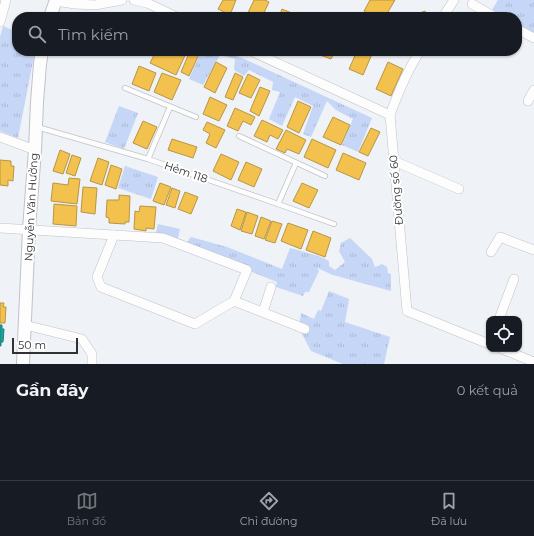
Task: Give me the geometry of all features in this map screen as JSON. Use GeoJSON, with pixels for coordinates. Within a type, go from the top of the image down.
{"type":"FeatureCollection","features":[{"type":"Feature","properties":{"kind":"main road"},"geometry":{"type":"LineString","coordinates":[[52,12],[56,0]]}},
{"type":"Feature","properties":{"kind":"main road","name":"Nguyễn Văn Hưởng"},"geometry":{"type":"LineString","coordinates":[[23,364],[41,56]]}},
{"type":"Feature","properties":{"kind":"street"},"geometry":{"type":"LineString","coordinates":[[0,22],[6,0]]}},
{"type":"Feature","properties":{"kind":"street"},"geometry":{"type":"LineString","coordinates":[[56,0],[75,4],[95,5],[122,0]]}},
{"type":"Feature","properties":{"kind":"street"},"geometry":{"type":"LineString","coordinates":[[134,0],[147,3],[166,12]]}},
{"type":"Feature","properties":{"kind":"street"},"geometry":{"type":"LineString","coordinates":[[446,12],[454,0]]}},
{"type":"Feature","properties":{"kind":"street"},"geometry":{"type":"LineString","coordinates":[[472,4],[486,12]]}},
{"type":"Feature","properties":{"kind":"street"},"geometry":{"type":"LineString","coordinates":[[522,32],[534,38]]}},
{"type":"Feature","properties":{"kind":"street"},"geometry":{"type":"LineString","coordinates":[[262,56],[390,115]]}},
{"type":"Feature","properties":{"kind":"street","name":"Đường số 60"},"geometry":{"type":"LineString","coordinates":[[418,56],[408,72],[390,115],[407,311],[486,343]]}},
{"type":"Feature","properties":{"kind":"street"},"geometry":{"type":"LineString","coordinates":[[528,101],[534,90]]}},
{"type":"Feature","properties":{"kind":"street"},"geometry":{"type":"LineString","coordinates":[[0,137],[35,150]]}},
{"type":"Feature","properties":{"kind":"street"},"geometry":{"type":"LineString","coordinates":[[394,161],[459,188]]}},
{"type":"Feature","properties":{"kind":"street"},"geometry":{"type":"LineString","coordinates":[[0,228],[163,238],[247,270],[234,300],[195,324],[101,287],[97,277],[114,235]]}},
{"type":"Feature","properties":{"kind":"street"},"geometry":{"type":"LineString","coordinates":[[491,252],[500,237],[534,250]]}},
{"type":"Feature","properties":{"kind":"street"},"geometry":{"type":"LineString","coordinates":[[500,316],[514,279]]}},
{"type":"Feature","properties":{"kind":"street"},"geometry":{"type":"LineString","coordinates":[[263,312],[271,287]]}},
{"type":"Feature","properties":{"kind":"street"},"geometry":{"type":"LineString","coordinates":[[234,300],[304,329]]}},
{"type":"Feature","properties":{"kind":"street"},"geometry":{"type":"LineString","coordinates":[[25,325],[82,339],[92,354],[92,364]]}},
{"type":"Feature","properties":{"kind":"street"},"geometry":{"type":"LineString","coordinates":[[509,352],[534,362]]}},
{"type":"Feature","properties":{"kind":"lane"},"geometry":{"type":"LineString","coordinates":[[125,88],[196,117]]}},
{"type":"Feature","properties":{"kind":"lane"},"geometry":{"type":"LineString","coordinates":[[148,159],[170,107]]}},
{"type":"Feature","properties":{"kind":"lane","name":"Hẻm 118"},"geometry":{"type":"LineString","coordinates":[[36,126],[148,159],[334,224]]}},
{"type":"Feature","properties":{"kind":"lane"},"geometry":{"type":"LineString","coordinates":[[239,136],[325,176]]}},
{"type":"Feature","properties":{"kind":"lane"},"geometry":{"type":"LineString","coordinates":[[278,204],[296,163]]}},
{"type":"Feature","properties":{"kind":"green space"},"geometry":{"type":"Polygon","coordinates":[[[498,0],[534,0],[534,33],[522,27],[522,12],[496,12],[492,10],[498,0]]]}},
{"type":"Feature","properties":{"kind":"green space"},"geometry":{"type":"Polygon","coordinates":[[[3,26],[12,30],[12,56],[34,56],[18,138],[0,131],[0,37],[3,26]]]}},
{"type":"Feature","properties":{"kind":"green space"},"geometry":{"type":"Polygon","coordinates":[[[199,56],[219,56],[203,85],[189,79],[199,56]]]}},
{"type":"Feature","properties":{"kind":"green space"},"geometry":{"type":"Polygon","coordinates":[[[224,56],[238,56],[372,118],[358,152],[342,145],[353,119],[336,110],[327,101],[311,137],[303,134],[313,106],[295,97],[282,126],[269,119],[280,92],[272,90],[273,82],[249,70],[244,76],[234,70],[235,59],[224,56]]]}},
{"type":"Feature","properties":{"kind":"green space"},"geometry":{"type":"Polygon","coordinates":[[[119,106],[138,113],[124,149],[105,142],[119,106]]]}},
{"type":"Feature","properties":{"kind":"green space"},"geometry":{"type":"Polygon","coordinates":[[[125,166],[158,177],[151,199],[118,188],[125,166]]]}},
{"type":"Feature","properties":{"kind":"green space"},"geometry":{"type":"Polygon","coordinates":[[[158,224],[180,229],[178,238],[187,242],[191,237],[227,247],[282,269],[290,248],[319,256],[329,261],[329,266],[335,270],[345,262],[339,251],[341,243],[350,238],[372,259],[375,267],[382,264],[387,267],[388,273],[391,274],[391,291],[333,275],[317,268],[319,271],[309,292],[305,292],[303,296],[276,287],[277,282],[222,260],[155,237],[158,224]]]}},
{"type":"Feature","properties":{"kind":"green space"},"geometry":{"type":"Polygon","coordinates":[[[329,291],[349,299],[345,322],[390,337],[384,364],[343,364],[311,351],[299,328],[301,313],[314,319],[318,310],[321,311],[329,291]]]}},
{"type":"Feature","properties":{"kind":"building: Nhà ở"},"geometry":{"type":"Polygon","coordinates":[[[223,0],[236,0],[231,12],[224,12],[218,9],[223,0]]]}},
{"type":"Feature","properties":{"kind":"building: Nhà ở"},"geometry":{"type":"Polygon","coordinates":[[[254,0],[265,0],[269,2],[264,12],[248,12],[254,0]]]}},
{"type":"Feature","properties":{"kind":"building: Nhà ở"},"geometry":{"type":"Polygon","coordinates":[[[370,0],[395,0],[388,12],[364,11],[370,0]]]}},
{"type":"Feature","properties":{"kind":"building: Nhà ở"},"geometry":{"type":"Polygon","coordinates":[[[282,9],[289,12],[281,12],[282,9]]]}},
{"type":"Feature","properties":{"kind":"building: Nhà ở"},"geometry":{"type":"Polygon","coordinates":[[[154,56],[185,56],[176,75],[150,63],[154,56]]]}},
{"type":"Feature","properties":{"kind":"building: Nhà ở"},"geometry":{"type":"Polygon","coordinates":[[[188,56],[198,56],[189,76],[181,72],[188,56]]]}},
{"type":"Feature","properties":{"kind":"building: Nhà ở"},"geometry":{"type":"Polygon","coordinates":[[[323,56],[332,56],[331,59],[323,56]]]}},
{"type":"Feature","properties":{"kind":"building: Nhà ở"},"geometry":{"type":"Polygon","coordinates":[[[355,56],[371,56],[363,75],[349,69],[355,56]]]}},
{"type":"Feature","properties":{"kind":"building: Nhà ở"},"geometry":{"type":"Polygon","coordinates":[[[216,62],[227,68],[215,93],[204,87],[216,62]]]}},
{"type":"Feature","properties":{"kind":"building: Nhà ở"},"geometry":{"type":"Polygon","coordinates":[[[388,62],[403,69],[391,96],[376,89],[388,62]]]}},
{"type":"Feature","properties":{"kind":"building: Nhà ở"},"geometry":{"type":"Polygon","coordinates":[[[139,66],[156,73],[149,91],[132,84],[139,66]]]}},
{"type":"Feature","properties":{"kind":"building: Nhà ở"},"geometry":{"type":"Polygon","coordinates":[[[162,73],[181,80],[172,100],[154,92],[162,73]]]}},
{"type":"Feature","properties":{"kind":"building: Nhà ở"},"geometry":{"type":"Polygon","coordinates":[[[235,73],[243,77],[233,100],[225,97],[235,73]]]}},
{"type":"Feature","properties":{"kind":"building: Nhà ở"},"geometry":{"type":"Polygon","coordinates":[[[248,74],[260,80],[251,98],[239,93],[248,74]]]}},
{"type":"Feature","properties":{"kind":"building: Nhà ở"},"geometry":{"type":"Polygon","coordinates":[[[260,87],[270,91],[259,116],[250,111],[260,87]]]}},
{"type":"Feature","properties":{"kind":"building: Nhà ở"},"geometry":{"type":"Polygon","coordinates":[[[210,97],[227,105],[219,121],[203,114],[210,97]]]}},
{"type":"Feature","properties":{"kind":"building: Nhà ở"},"geometry":{"type":"Polygon","coordinates":[[[298,101],[311,107],[299,133],[287,127],[298,101]]]}},
{"type":"Feature","properties":{"kind":"building: Nhà ở"},"geometry":{"type":"Polygon","coordinates":[[[235,108],[255,117],[251,125],[243,121],[238,131],[227,126],[235,108]]]}},
{"type":"Feature","properties":{"kind":"building: Nhà ở"},"geometry":{"type":"Polygon","coordinates":[[[333,117],[350,125],[341,145],[323,137],[333,117]]]}},
{"type":"Feature","properties":{"kind":"building: Nhà ở"},"geometry":{"type":"Polygon","coordinates":[[[262,120],[283,130],[278,139],[270,135],[267,142],[254,136],[262,120]]]}},
{"type":"Feature","properties":{"kind":"building: Nhà ở"},"geometry":{"type":"Polygon","coordinates":[[[143,121],[157,127],[147,149],[133,143],[143,121]]]}},
{"type":"Feature","properties":{"kind":"building: Nhà ở"},"geometry":{"type":"Polygon","coordinates":[[[207,122],[225,130],[216,148],[206,143],[210,134],[203,130],[207,122]]]}},
{"type":"Feature","properties":{"kind":"building: Nhà ở"},"geometry":{"type":"Polygon","coordinates":[[[371,128],[380,132],[368,156],[359,152],[371,128]]]}},
{"type":"Feature","properties":{"kind":"building: Nhà ở"},"geometry":{"type":"Polygon","coordinates":[[[286,130],[306,140],[299,154],[287,149],[285,153],[276,149],[286,130]]]}},
{"type":"Feature","properties":{"kind":"building: Nhà ở"},"geometry":{"type":"Polygon","coordinates":[[[172,139],[197,147],[193,158],[168,150],[172,139]]]}},
{"type":"Feature","properties":{"kind":"building: Nhà ở"},"geometry":{"type":"Polygon","coordinates":[[[312,139],[336,150],[328,168],[304,157],[312,139]]]}},
{"type":"Feature","properties":{"kind":"building: Nhà ở"},"geometry":{"type":"Polygon","coordinates":[[[60,150],[70,154],[63,174],[53,171],[60,150]]]}},
{"type":"Feature","properties":{"kind":"building: Nhà ở"},"geometry":{"type":"Polygon","coordinates":[[[343,153],[366,163],[359,180],[336,170],[343,153]]]}},
{"type":"Feature","properties":{"kind":"building: Nhà ở"},"geometry":{"type":"Polygon","coordinates":[[[221,154],[239,162],[231,180],[213,171],[221,154]]]}},
{"type":"Feature","properties":{"kind":"building: Nhà ở"},"geometry":{"type":"Polygon","coordinates":[[[72,155],[81,158],[75,176],[66,173],[72,155]]]}},
{"type":"Feature","properties":{"kind":"building: Nhà ở"},"geometry":{"type":"Polygon","coordinates":[[[98,158],[109,162],[102,185],[90,181],[98,158]]]}},
{"type":"Feature","properties":{"kind":"building: Nhà ở"},"geometry":{"type":"Polygon","coordinates":[[[0,160],[11,161],[11,166],[14,166],[13,181],[8,180],[8,186],[0,185],[0,160]]]}},
{"type":"Feature","properties":{"kind":"building: Nhà ở"},"geometry":{"type":"Polygon","coordinates":[[[246,162],[262,169],[254,187],[238,180],[246,162]]]}},
{"type":"Feature","properties":{"kind":"building: Nhà ở"},"geometry":{"type":"Polygon","coordinates":[[[111,165],[122,169],[116,189],[105,185],[111,165]]]}},
{"type":"Feature","properties":{"kind":"building: Nhà ở"},"geometry":{"type":"Polygon","coordinates":[[[69,178],[80,179],[77,204],[51,201],[53,183],[68,185],[69,178]]]}},
{"type":"Feature","properties":{"kind":"building: Nhà ở"},"geometry":{"type":"Polygon","coordinates":[[[160,183],[171,187],[164,205],[153,201],[160,183]]]}},
{"type":"Feature","properties":{"kind":"building: Nhà ở"},"geometry":{"type":"Polygon","coordinates":[[[302,183],[318,190],[309,208],[293,201],[302,183]]]}},
{"type":"Feature","properties":{"kind":"building: Nhà ở"},"geometry":{"type":"Polygon","coordinates":[[[83,187],[97,188],[95,214],[81,212],[83,187]]]}},
{"type":"Feature","properties":{"kind":"building: Nhà ở"},"geometry":{"type":"Polygon","coordinates":[[[172,188],[180,191],[175,208],[166,205],[172,188]]]}},
{"type":"Feature","properties":{"kind":"building: Nhà ở"},"geometry":{"type":"Polygon","coordinates":[[[185,192],[198,197],[191,214],[178,209],[185,192]]]}},
{"type":"Feature","properties":{"kind":"building: Nhà ở"},"geometry":{"type":"Polygon","coordinates":[[[119,195],[130,196],[129,222],[125,222],[125,224],[109,223],[109,218],[106,217],[107,200],[119,200],[119,195]]]}},
{"type":"Feature","properties":{"kind":"building: Nhà ở"},"geometry":{"type":"Polygon","coordinates":[[[54,204],[77,206],[76,226],[53,224],[54,204]]]}},
{"type":"Feature","properties":{"kind":"building: Nhà ở"},"geometry":{"type":"Polygon","coordinates":[[[140,206],[156,207],[154,229],[146,228],[146,231],[134,229],[135,211],[139,212],[140,206]]]}},
{"type":"Feature","properties":{"kind":"building: Nhà ở"},"geometry":{"type":"Polygon","coordinates":[[[237,209],[246,212],[240,230],[231,226],[237,209]]]}},
{"type":"Feature","properties":{"kind":"building: Nhà ở"},"geometry":{"type":"Polygon","coordinates":[[[247,212],[258,216],[252,234],[241,231],[247,212]]]}},
{"type":"Feature","properties":{"kind":"building: Nhà ở"},"geometry":{"type":"Polygon","coordinates":[[[261,217],[271,221],[264,239],[255,236],[261,217]]]}},
{"type":"Feature","properties":{"kind":"building: Nhà ở"},"geometry":{"type":"Polygon","coordinates":[[[272,221],[282,224],[275,243],[265,240],[272,221]]]}},
{"type":"Feature","properties":{"kind":"building: Nhà ở"},"geometry":{"type":"Polygon","coordinates":[[[288,223],[308,230],[301,249],[281,241],[288,223]]]}},
{"type":"Feature","properties":{"kind":"building: Nhà ở"},"geometry":{"type":"Polygon","coordinates":[[[313,231],[331,238],[325,257],[306,250],[313,231]]]}},
{"type":"Feature","properties":{"kind":"building: Nhà ở"},"geometry":{"type":"Polygon","coordinates":[[[0,303],[4,303],[3,307],[6,307],[5,323],[0,323],[0,303]]]}},
{"type":"Feature","properties":{"kind":"building: Công cộng"},"geometry":{"type":"Polygon","coordinates":[[[0,325],[2,325],[2,329],[4,329],[3,342],[1,342],[1,346],[0,346],[0,325]]]}}]}
